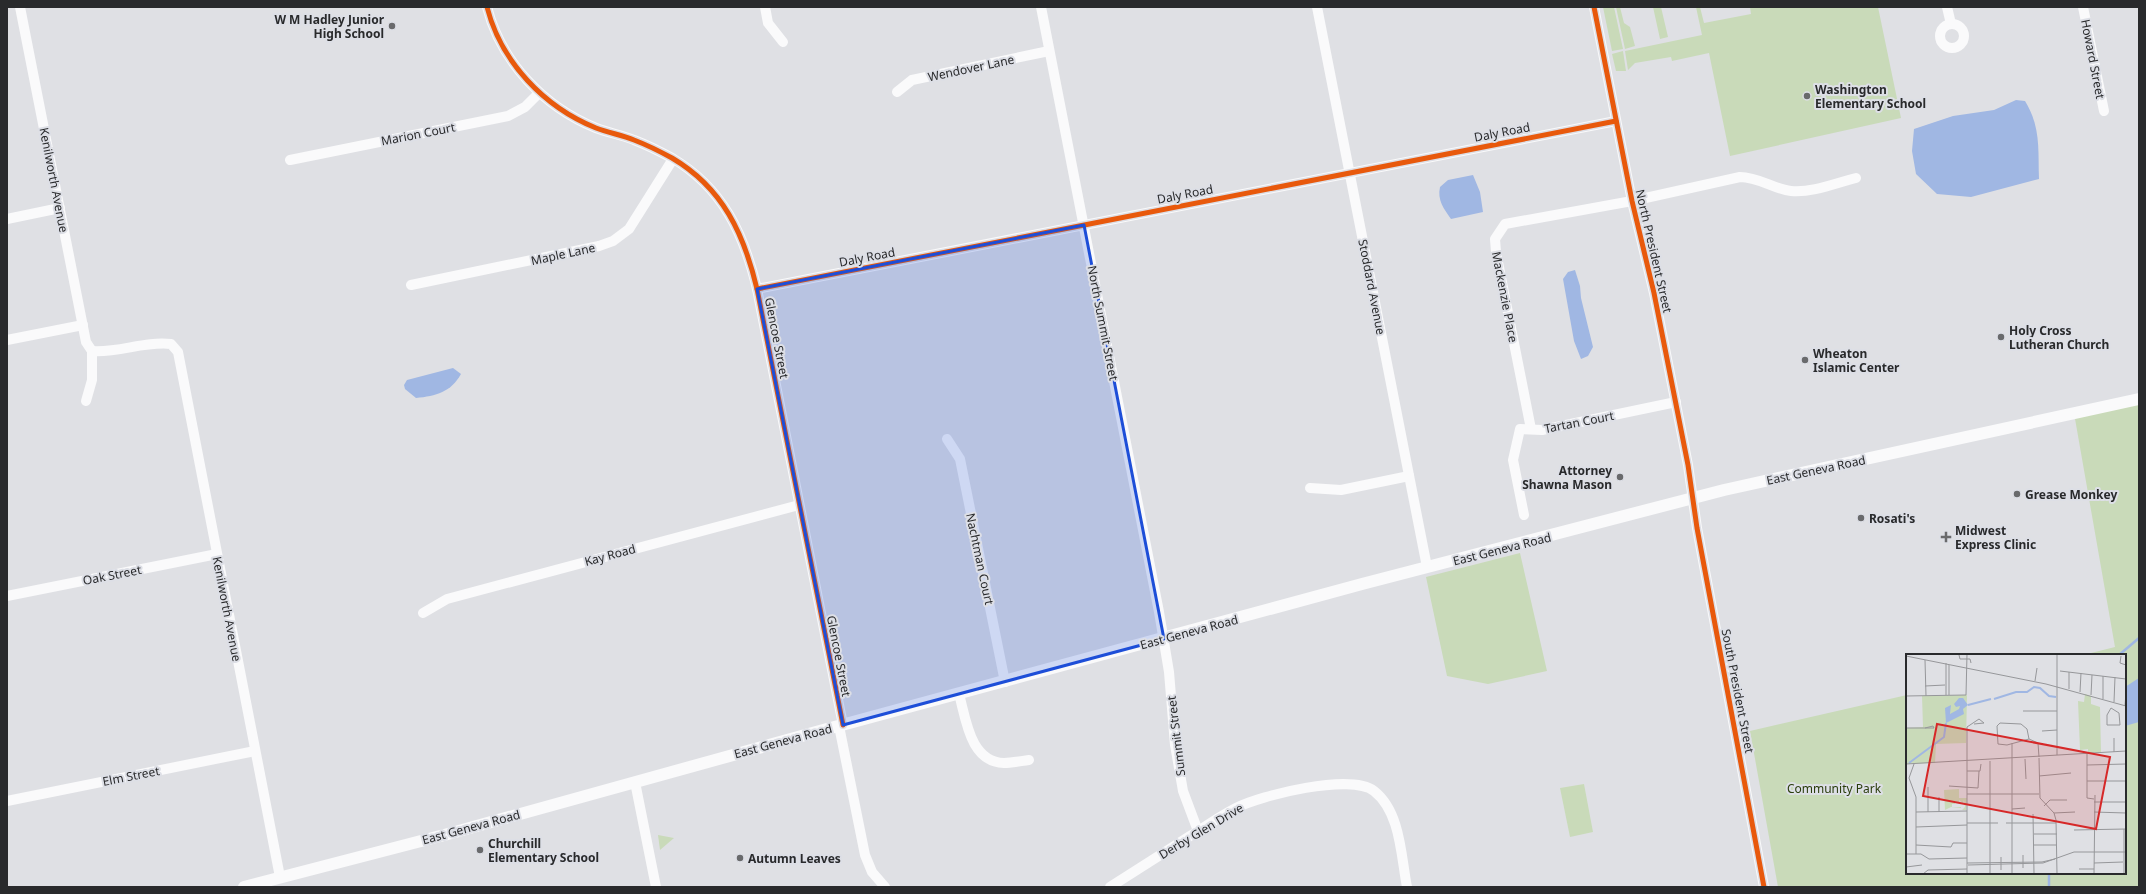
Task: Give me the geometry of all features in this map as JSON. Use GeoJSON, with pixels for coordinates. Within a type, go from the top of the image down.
{"type":"FeatureCollection","features":[{"type":"Feature","properties":{"kind":"main road","name":"East Geneva Road"},"geometry":{"type":"LineString","coordinates":[[244,887],[448,834],[841,725],[1427,567],[1724,490],[2139,399]]}},
{"type":"Feature","properties":{"kind":"street","name":"Kenilworth Avenue"},"geometry":{"type":"LineString","coordinates":[[20,7],[86,342],[92,351],[108,352],[156,342],[171,344],[178,352],[216,554],[280,877]]}},
{"type":"Feature","properties":{"kind":"street","name":"Glencoe Street"},"geometry":{"type":"LineString","coordinates":[[487,7],[500,42],[518,70],[539,93],[581,122],[634,140],[673,159],[701,180],[728,212],[748,253],[757,289],[799,505],[865,855],[872,872],[885,887]]}},
{"type":"Feature","properties":{"kind":"street"},"geometry":{"type":"LineString","coordinates":[[764,7],[768,23],[783,42]]}},
{"type":"Feature","properties":{"kind":"street","name":"North Summit Street"},"geometry":{"type":"LineString","coordinates":[[1041,7],[1164,639]]}},
{"type":"Feature","properties":{"kind":"street","name":"Stoddard Avenue"},"geometry":{"type":"LineString","coordinates":[[1317,7],[1427,567]]}},
{"type":"Feature","properties":{"kind":"street","name":"North President Street"},"geometry":{"type":"LineString","coordinates":[[1594,7],[1632,201],[1654,293],[1676,402],[1693,499]]}},
{"type":"Feature","properties":{"kind":"street"},"geometry":{"type":"LineString","coordinates":[[1947,7],[1951,24]]}},
{"type":"Feature","properties":{"kind":"street","name":"Howard Street"},"geometry":{"type":"LineString","coordinates":[[2083,7],[2104,111]]}},
{"type":"Feature","properties":{"kind":"street","name":"Wendover Lane"},"geometry":{"type":"LineString","coordinates":[[897,92],[912,80],[1049,51]]}},
{"type":"Feature","properties":{"kind":"street","name":"Marion Court"},"geometry":{"type":"LineString","coordinates":[[290,160],[508,116],[525,107],[539,93]]}},
{"type":"Feature","properties":{"kind":"street","name":"Daly Road"},"geometry":{"type":"LineString","coordinates":[[757,289],[1616,120]]}},
{"type":"Feature","properties":{"kind":"street","name":"Maple Lane"},"geometry":{"type":"LineString","coordinates":[[411,285],[599,246],[613,241],[629,229],[673,159]]}},
{"type":"Feature","properties":{"kind":"street","name":"Mackenzie Place"},"geometry":{"type":"LineString","coordinates":[[1531,429],[1495,239],[1505,224],[1632,201],[1740,177],[1756,179],[1784,190],[1796,191],[1856,178]]}},
{"type":"Feature","properties":{"kind":"street"},"geometry":{"type":"LineString","coordinates":[[7,219],[60,208]]}},
{"type":"Feature","properties":{"kind":"street"},"geometry":{"type":"LineString","coordinates":[[7,340],[82,325]]}},
{"type":"Feature","properties":{"kind":"street"},"geometry":{"type":"LineString","coordinates":[[86,401],[92,380],[92,351]]}},
{"type":"Feature","properties":{"kind":"street","name":"Tartan Court"},"geometry":{"type":"LineString","coordinates":[[1524,515],[1513,460],[1520,429],[1542,430],[1676,402]]}},
{"type":"Feature","properties":{"kind":"street","name":"Nachtman Court"},"geometry":{"type":"LineString","coordinates":[[946,439],[960,460],[1005,682]]}},
{"type":"Feature","properties":{"kind":"street"},"geometry":{"type":"LineString","coordinates":[[1310,488],[1341,490],[1409,476]]}},
{"type":"Feature","properties":{"kind":"street","name":"South President Street"},"geometry":{"type":"LineString","coordinates":[[1693,499],[1764,887]]}},
{"type":"Feature","properties":{"kind":"street","name":"Kay Road"},"geometry":{"type":"LineString","coordinates":[[424,613],[447,599],[799,505]]}},
{"type":"Feature","properties":{"kind":"street","name":"Oak Street"},"geometry":{"type":"LineString","coordinates":[[7,596],[216,554]]}},
{"type":"Feature","properties":{"kind":"street","name":"Summit Street"},"geometry":{"type":"LineString","coordinates":[[1164,639],[1175,744],[1183,791],[1198,831]]}},
{"type":"Feature","properties":{"kind":"street"},"geometry":{"type":"LineString","coordinates":[[959,694],[972,742],[984,756],[1003,763],[1029,760]]}},
{"type":"Feature","properties":{"kind":"street","name":"Elm Street"},"geometry":{"type":"LineString","coordinates":[[7,801],[255,751]]}},
{"type":"Feature","properties":{"kind":"street"},"geometry":{"type":"LineString","coordinates":[[635,782],[656,887]]}},
{"type":"Feature","properties":{"kind":"street","name":"Derby Glen Drive"},"geometry":{"type":"LineString","coordinates":[[1110,887],[1237,807],[1261,798],[1330,784],[1344,783],[1369,788],[1379,797],[1391,815],[1396,831],[1407,887]]}},
{"type":"Feature","properties":{"kind":"highlighted area"},"geometry":{"type":"Polygon","coordinates":[[[1084,225],[1164,639],[843,725],[757,289],[1084,225]]]}},
{"type":"Feature","properties":{"kind":"green space"},"geometry":{"type":"Polygon","coordinates":[[[1603,7],[1614,7],[1623,49],[1612,51],[1603,7]]]}},
{"type":"Feature","properties":{"kind":"green space"},"geometry":{"type":"Polygon","coordinates":[[[1616,7],[1620,7],[1624,23],[1630,27],[1635,46],[1625,49],[1616,7]]]}},
{"type":"Feature","properties":{"kind":"green space"},"geometry":{"type":"Polygon","coordinates":[[[1653,7],[1661,7],[1668,37],[1660,39],[1653,7]]]}},
{"type":"Feature","properties":{"kind":"green space","name":"Washington Elementary School"},"geometry":{"type":"Polygon","coordinates":[[[1696,7],[1700,7],[1704,23],[1751,14],[1750,7],[1878,7],[1901,118],[1730,156],[1709,53],[1672,61],[1671,57],[1635,63],[1628,70],[1625,51],[1702,35],[1696,7]]]}},
{"type":"Feature","properties":{"kind":"green space"},"geometry":{"type":"Polygon","coordinates":[[[1623,51],[1626,71],[1616,71],[1612,54],[1623,51]]]}},
{"type":"Feature","properties":{"kind":"green space","name":"Community Park"},"geometry":{"type":"Polygon","coordinates":[[[2139,399],[2139,887],[1778,887],[1750,731],[1906,695],[1906,874],[2126,874],[2126,654],[2087,654],[2115,647],[2074,413],[2139,399]]]}},
{"type":"Feature","properties":{"kind":"green space"},"geometry":{"type":"Polygon","coordinates":[[[1520,553],[1547,671],[1488,684],[1447,676],[1426,577],[1520,553]]]}},
{"type":"Feature","properties":{"kind":"green space"},"geometry":{"type":"Polygon","coordinates":[[[1584,784],[1593,832],[1570,837],[1560,788],[1584,784]]]}},
{"type":"Feature","properties":{"kind":"green space"},"geometry":{"type":"Polygon","coordinates":[[[658,835],[674,838],[660,850],[658,835]]]}},
{"type":"Feature","properties":{"kind":"water"},"geometry":{"type":"Polygon","coordinates":[[[2016,100],[2025,101],[2034,120],[2038,138],[2039,179],[1971,197],[1937,194],[1916,174],[1912,151],[1914,129],[1953,116],[1994,110],[2016,100]]]}},
{"type":"Feature","properties":{"kind":"water"},"geometry":{"type":"Polygon","coordinates":[[[1473,175],[1480,192],[1483,212],[1451,219],[1440,200],[1440,187],[1448,180],[1473,175]]]}},
{"type":"Feature","properties":{"kind":"water"},"geometry":{"type":"Polygon","coordinates":[[[1575,270],[1580,286],[1581,298],[1593,347],[1588,356],[1581,359],[1574,341],[1563,279],[1568,272],[1575,270]]]}},
{"type":"Feature","properties":{"kind":"water"},"geometry":{"type":"Polygon","coordinates":[[[453,368],[461,374],[453,385],[442,392],[416,398],[405,389],[404,385],[407,380],[453,368]]]}},
{"type":"Feature","properties":{"kind":"water"},"geometry":{"type":"Polygon","coordinates":[[[2139,678],[2139,722],[2126,726],[2126,686],[2139,678]]]}},
{"type":"Feature","properties":{"kind":"waterway"},"geometry":{"type":"LineString","coordinates":[[2120,654],[2139,638]]}},
{"type":"Feature","properties":{"kind":"waterway"},"geometry":{"type":"LineString","coordinates":[[2049,874],[2049,887]]}},
{"type":"Feature","properties":{"kind":"cycle path"},"geometry":{"type":"LineString","coordinates":[[487,7],[494,27],[514,64],[542,95],[577,119],[596,128],[649,146],[672,158],[690,170],[705,183],[718,198],[738,231],[752,269],[757,289],[843,725]]}},
{"type":"Feature","properties":{"kind":"cycle path"},"geometry":{"type":"LineString","coordinates":[[1594,7],[1632,201],[1654,293],[1688,465],[1697,528],[1764,887]]}},
{"type":"Feature","properties":{"kind":"cycle path"},"geometry":{"type":"LineString","coordinates":[[757,289],[1616,121]]}},
{"type":"Feature","properties":{"kind":"place","name":"W M Hadley Junior High School"},"geometry":{"type":"Point","coordinates":[392,26]}},
{"type":"Feature","properties":{"kind":"place","name":"Washington Elementary School"},"geometry":{"type":"Point","coordinates":[1807,96]}},
{"type":"Feature","properties":{"kind":"place","name":"Holy Cross Lutheran Church"},"geometry":{"type":"Point","coordinates":[2001,337]}},
{"type":"Feature","properties":{"kind":"place","name":"Wheaton Islamic Center"},"geometry":{"type":"Point","coordinates":[1805,360]}},
{"type":"Feature","properties":{"kind":"place","name":"Attorney Shawna Mason"},"geometry":{"type":"Point","coordinates":[1620,477]}},
{"type":"Feature","properties":{"kind":"place","name":"Grease Monkey"},"geometry":{"type":"Point","coordinates":[2017,494]}},
{"type":"Feature","properties":{"kind":"place","name":"Rosati's"},"geometry":{"type":"Point","coordinates":[1861,518]}},
{"type":"Feature","properties":{"kind":"place","name":"Midwest Express Clinic"},"geometry":{"type":"Point","coordinates":[1946,537]}},
{"type":"Feature","properties":{"kind":"place","name":"Churchill Elementary School"},"geometry":{"type":"Point","coordinates":[480,850]}},
{"type":"Feature","properties":{"kind":"place","name":"Autumn Leaves"},"geometry":{"type":"Point","coordinates":[740,858]}}]}
